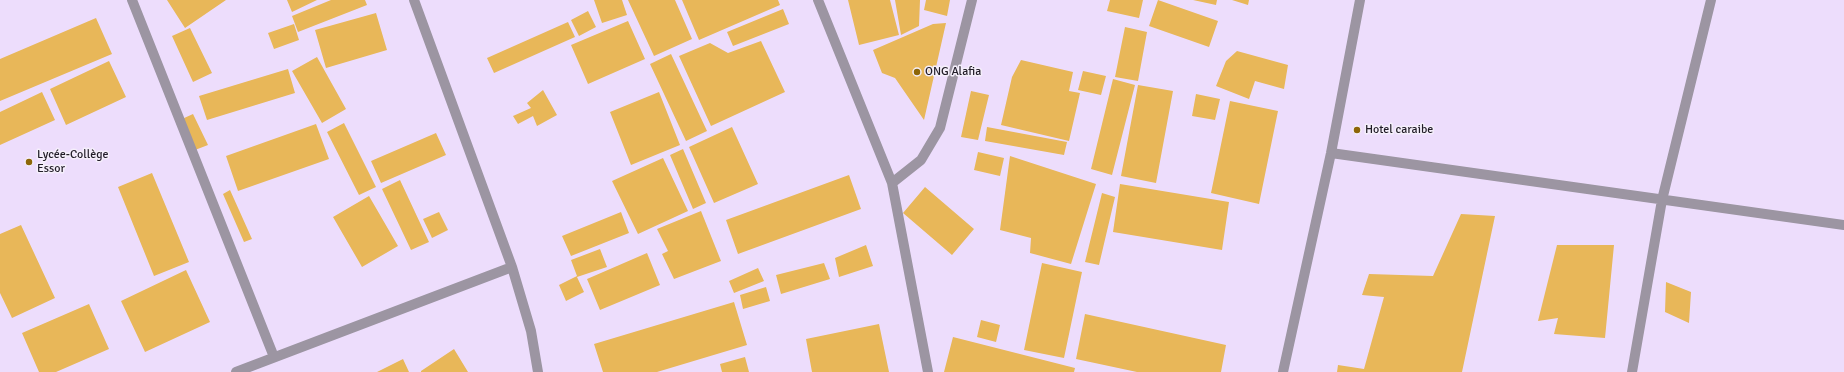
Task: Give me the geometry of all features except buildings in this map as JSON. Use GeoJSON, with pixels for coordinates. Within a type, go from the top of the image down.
{"type":"FeatureCollection","features":[{"type":"Feature","properties":{"kind":"street"},"geometry":{"type":"LineString","coordinates":[[132,0],[274,357]]}},
{"type":"Feature","properties":{"kind":"street"},"geometry":{"type":"LineString","coordinates":[[414,0],[512,267],[531,331],[538,372]]}},
{"type":"Feature","properties":{"kind":"street"},"geometry":{"type":"LineString","coordinates":[[818,0],[892,183],[928,372]]}},
{"type":"Feature","properties":{"kind":"street"},"geometry":{"type":"LineString","coordinates":[[892,183],[921,160],[940,128],[972,0]]}},
{"type":"Feature","properties":{"kind":"street"},"geometry":{"type":"LineString","coordinates":[[1283,372],[1331,153],[1360,0]]}},
{"type":"Feature","properties":{"kind":"street"},"geometry":{"type":"LineString","coordinates":[[1632,372],[1662,200],[1711,0]]}},
{"type":"Feature","properties":{"kind":"street"},"geometry":{"type":"LineString","coordinates":[[1331,153],[1844,225]]}},
{"type":"Feature","properties":{"kind":"street"},"geometry":{"type":"LineString","coordinates":[[236,372],[512,267]]}},
{"type":"Feature","properties":{"kind":"place","name":"ONG Alafia"},"geometry":{"type":"Point","coordinates":[917,72]}},
{"type":"Feature","properties":{"kind":"place","name":"Hotel caraibe"},"geometry":{"type":"Point","coordinates":[1357,130]}},
{"type":"Feature","properties":{"kind":"place","name":"Lycée-Collège Essor"},"geometry":{"type":"Point","coordinates":[29,162]}}]}
